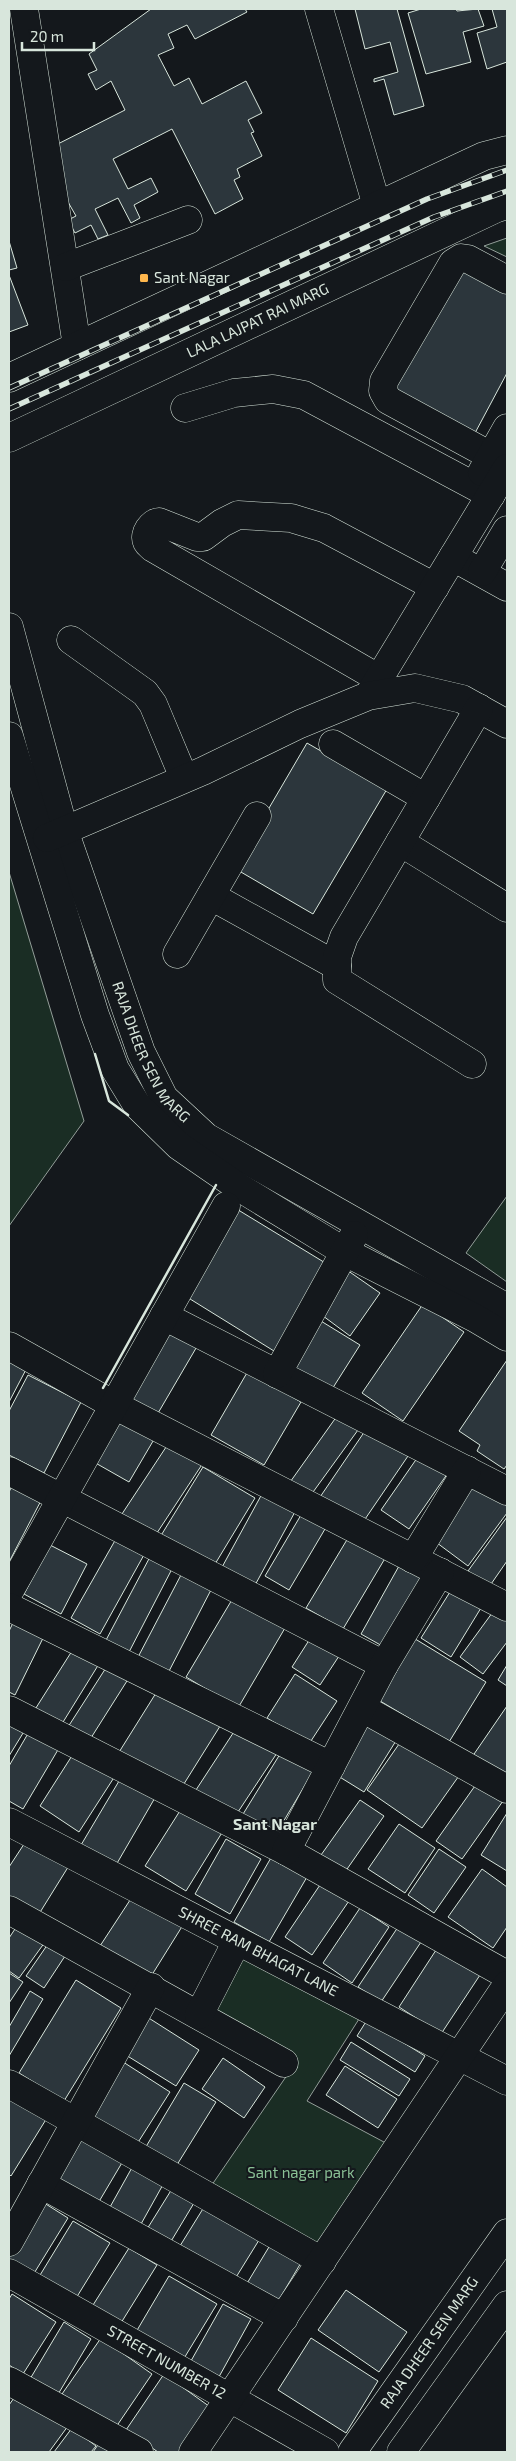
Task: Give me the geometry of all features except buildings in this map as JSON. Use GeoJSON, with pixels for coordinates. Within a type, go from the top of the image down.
{"type":"FeatureCollection","features":[{"type":"Feature","properties":{"kind":"street"},"geometry":{"type":"LineString","coordinates":[[24,9],[78,346]]}},
{"type":"Feature","properties":{"kind":"street"},"geometry":{"type":"LineString","coordinates":[[319,9],[377,206]]}},
{"type":"Feature","properties":{"kind":"street"},"geometry":{"type":"LineString","coordinates":[[9,378],[484,156],[507,150]]}},
{"type":"Feature","properties":{"kind":"street","name":"LALA LAJPAT RAI MARG"},"geometry":{"type":"LineString","coordinates":[[9,438],[507,205]]}},
{"type":"Feature","properties":{"kind":"street"},"geometry":{"type":"LineString","coordinates":[[66,267],[188,220]]}},
{"type":"Feature","properties":{"kind":"street"},"geometry":{"type":"LineString","coordinates":[[499,462],[388,400],[383,391],[384,381],[453,263],[461,258],[468,259],[507,280]]}},
{"type":"Feature","properties":{"kind":"street"},"geometry":{"type":"LineString","coordinates":[[185,408],[234,393],[273,389],[304,395],[482,491]]}},
{"type":"Feature","properties":{"kind":"street"},"geometry":{"type":"LineString","coordinates":[[373,687],[453,557],[482,491],[499,462],[507,428]]}},
{"type":"Feature","properties":{"kind":"street"},"geometry":{"type":"LineString","coordinates":[[373,687],[153,548],[147,542],[146,535],[152,525],[154,522],[160,522],[196,537],[204,536],[222,523],[238,515],[292,518],[324,528],[435,587]]}},
{"type":"Feature","properties":{"kind":"street"},"geometry":{"type":"LineString","coordinates":[[482,572],[507,530]]}},
{"type":"Feature","properties":{"kind":"street"},"geometry":{"type":"LineString","coordinates":[[453,557],[507,587]]}},
{"type":"Feature","properties":{"kind":"street","name":"RAJA DHEER SEN MARG"},"geometry":{"type":"LineString","coordinates":[[9,627],[52,836],[95,1015],[115,1069],[137,1106],[158,1128],[196,1159],[345,1252],[475,1318],[507,1337]]}},
{"type":"Feature","properties":{"kind":"street"},"geometry":{"type":"LineString","coordinates":[[71,640],[145,693],[153,704],[184,778]]}},
{"type":"Feature","properties":{"kind":"street"},"geometry":{"type":"LineString","coordinates":[[52,836],[184,778],[300,724],[373,687],[415,688],[462,699],[507,724]]}},
{"type":"Feature","properties":{"kind":"street"},"geometry":{"type":"LineString","coordinates":[[472,1064],[337,980],[337,957],[344,937],[479,708]]}},
{"type":"Feature","properties":{"kind":"street","name":"RAJA DHEER SEN MARG"},"geometry":{"type":"LineString","coordinates":[[9,736],[140,1052],[164,1098],[206,1137],[507,1308]]}},
{"type":"Feature","properties":{"kind":"street"},"geometry":{"type":"LineString","coordinates":[[333,744],[426,798]]}},
{"type":"Feature","properties":{"kind":"street"},"geometry":{"type":"LineString","coordinates":[[177,954],[257,816]]}},
{"type":"Feature","properties":{"kind":"street"},"geometry":{"type":"LineString","coordinates":[[400,842],[507,908]]}},
{"type":"Feature","properties":{"kind":"street"},"geometry":{"type":"LineString","coordinates":[[211,896],[337,966]]}},
{"type":"Feature","properties":{"kind":"street"},"geometry":{"type":"LineString","coordinates":[[9,1592],[226,1206]]}},
{"type":"Feature","properties":{"kind":"street"},"geometry":{"type":"LineString","coordinates":[[277,1374],[360,1224]]}},
{"type":"Feature","properties":{"kind":"street"},"geometry":{"type":"LineString","coordinates":[[164,1316],[507,1491]]}},
{"type":"Feature","properties":{"kind":"street"},"geometry":{"type":"LineString","coordinates":[[9,1346],[114,1405],[507,1607]]}},
{"type":"Feature","properties":{"kind":"street"},"geometry":{"type":"LineString","coordinates":[[413,1559],[467,1470]]}},
{"type":"Feature","properties":{"kind":"street"},"geometry":{"type":"LineString","coordinates":[[9,1471],[384,1665]]}},
{"type":"Feature","properties":{"kind":"street"},"geometry":{"type":"LineString","coordinates":[[286,1851],[384,1665],[440,1572]]}},
{"type":"Feature","properties":{"kind":"street"},"geometry":{"type":"LineString","coordinates":[[9,1607],[331,1766]]}},
{"type":"Feature","properties":{"kind":"street"},"geometry":{"type":"LineString","coordinates":[[362,1708],[507,1789]]}},
{"type":"Feature","properties":{"kind":"street"},"geometry":{"type":"LineString","coordinates":[[9,1710],[286,1851],[507,1975]]}},
{"type":"Feature","properties":{"kind":"street","name":"SHREE RAM BHAGAT LANE"},"geometry":{"type":"LineString","coordinates":[[9,1822],[507,2081]]}},
{"type":"Feature","properties":{"kind":"street"},"geometry":{"type":"LineString","coordinates":[[9,1910],[284,2063]]}},
{"type":"Feature","properties":{"kind":"street"},"geometry":{"type":"LineString","coordinates":[[199,2015],[237,1941]]}},
{"type":"Feature","properties":{"kind":"street"},"geometry":{"type":"LineString","coordinates":[[194,2452],[507,1985]]}},
{"type":"Feature","properties":{"kind":"street"},"geometry":{"type":"LineString","coordinates":[[9,2242],[150,1987]]}},
{"type":"Feature","properties":{"kind":"street"},"geometry":{"type":"LineString","coordinates":[[9,2084],[322,2261]]}},
{"type":"Feature","properties":{"kind":"street"},"geometry":{"type":"LineString","coordinates":[[41,2184],[284,2318]]}},
{"type":"Feature","properties":{"kind":"street","name":"RAJA DHEER SEN MARG"},"geometry":{"type":"LineString","coordinates":[[352,2452],[507,2233]]}},
{"type":"Feature","properties":{"kind":"street","name":"STREET NUMBER 12"},"geometry":{"type":"LineString","coordinates":[[9,2273],[326,2452]]}},
{"type":"Feature","properties":{"kind":"street"},"geometry":{"type":"LineString","coordinates":[[401,2452],[507,2305]]}},
{"type":"Feature","properties":{"kind":"street"},"geometry":{"type":"LineString","coordinates":[[9,2381],[139,2452]]}},
{"type":"Feature","properties":{"kind":"green space"},"geometry":{"type":"Polygon","coordinates":[[[507,238],[507,257],[484,246],[507,238]]]}},
{"type":"Feature","properties":{"kind":"green space"},"geometry":{"type":"Polygon","coordinates":[[[9,872],[84,1121],[9,1226],[9,872]]]}},
{"type":"Feature","properties":{"kind":"green space"},"geometry":{"type":"Polygon","coordinates":[[[507,1196],[507,1282],[466,1253],[507,1196]]]}},
{"type":"Feature","properties":{"kind":"green space","name":"Sant nagar park"},"geometry":{"type":"Polygon","coordinates":[[[237,1941],[366,2008],[307,2101],[397,2149],[322,2261],[205,2195],[294,2065],[203,2008],[237,1941]]]}},
{"type":"Feature","properties":{"kind":"railway"},"geometry":{"type":"LineString","coordinates":[[9,388],[427,199],[507,170]]}},
{"type":"Feature","properties":{"kind":"railway"},"geometry":{"type":"LineString","coordinates":[[9,409],[434,217],[507,191]]}},
{"type":"Feature","properties":{"kind":"wall"},"geometry":{"type":"LineString","coordinates":[[95,1054],[109,1101],[128,1115]]}},
{"type":"Feature","properties":{"kind":"wall"},"geometry":{"type":"LineString","coordinates":[[103,1388],[216,1185]]}},
{"type":"Feature","properties":{"kind":"place","name":"Sant Nagar"},"geometry":{"type":"Point","coordinates":[144,278]}},
{"type":"Feature","properties":{"kind":"district","name":"Sant Nagar"},"geometry":{"type":"Point","coordinates":[275,1824]}}]}
